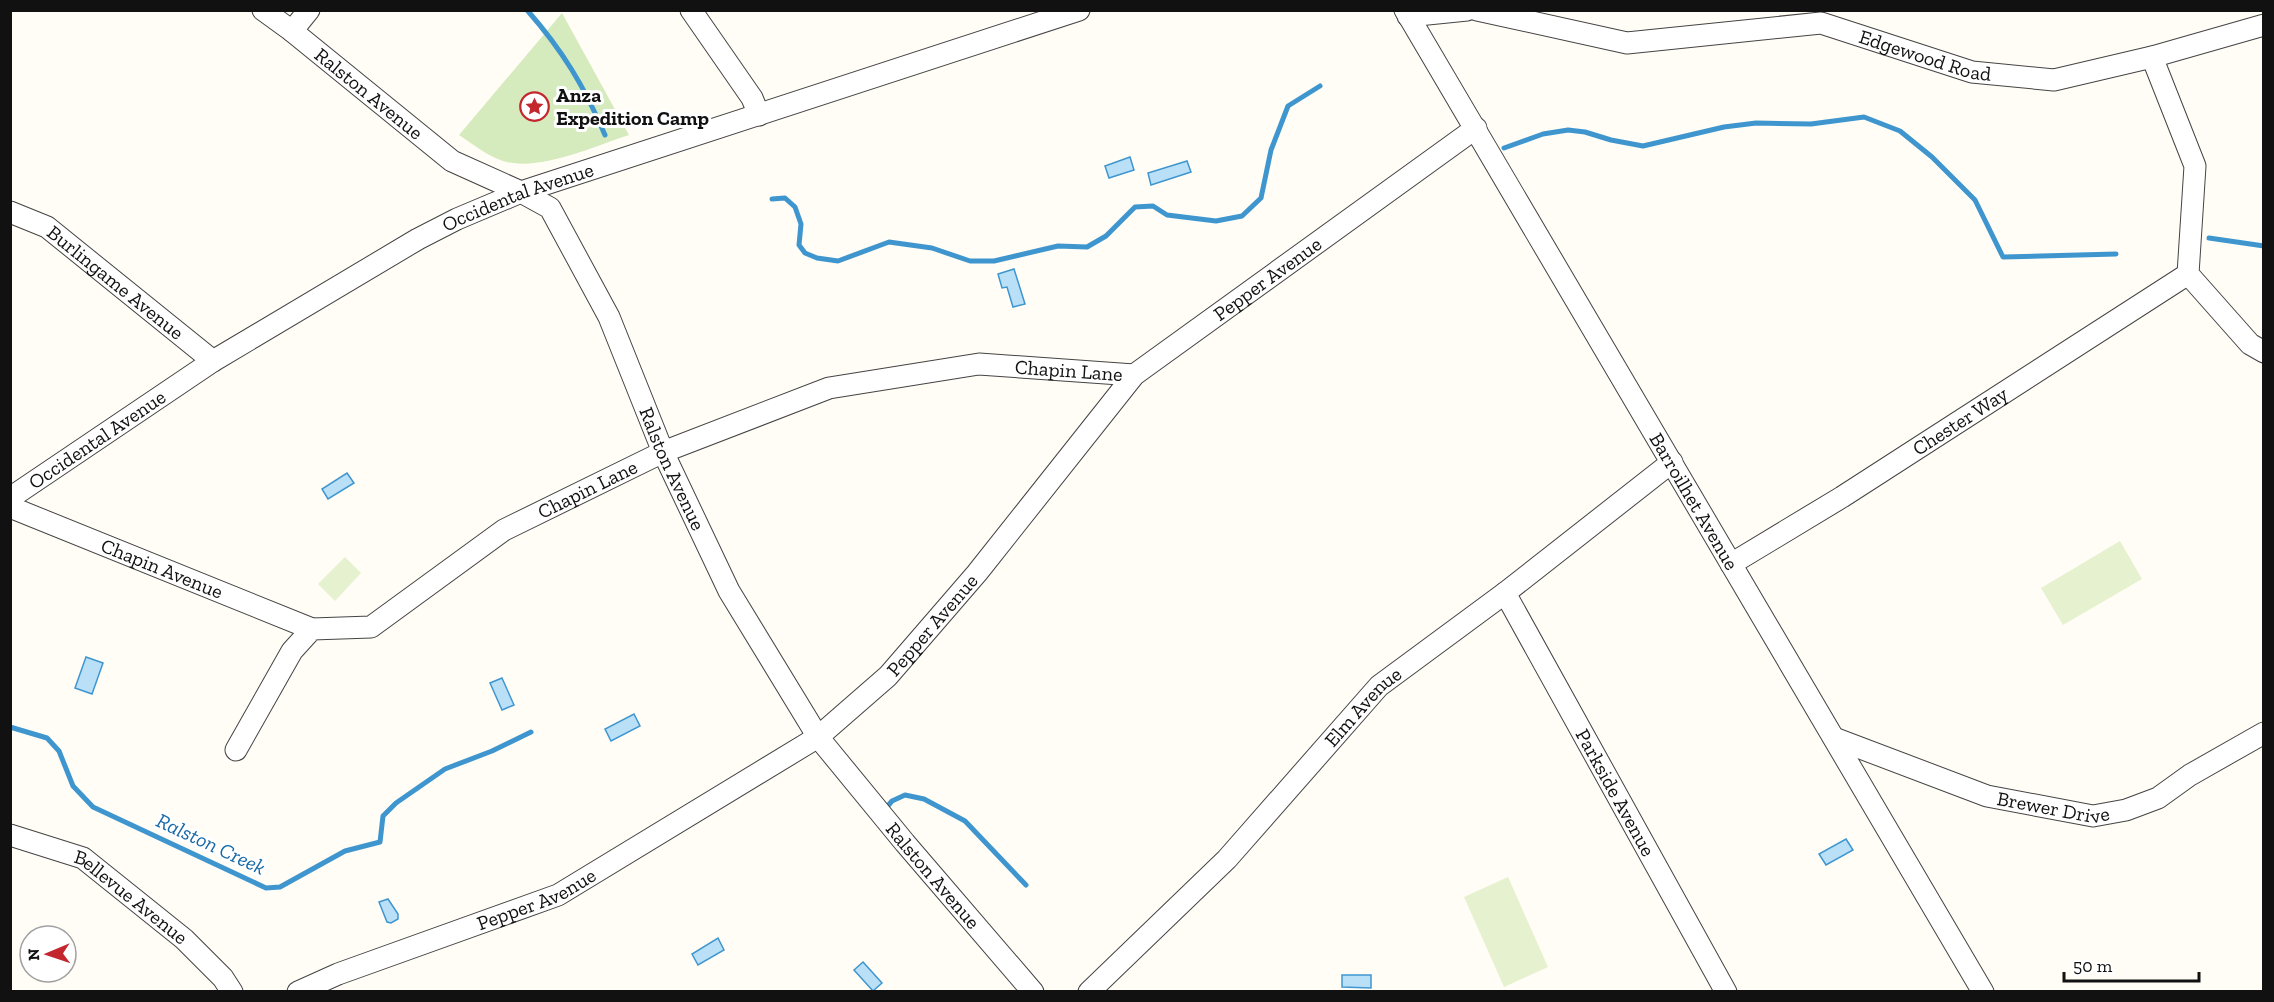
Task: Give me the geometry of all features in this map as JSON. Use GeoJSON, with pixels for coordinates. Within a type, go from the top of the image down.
{"type":"FeatureCollection","features":[{"type":"Feature","properties":{"kind":"street","name":"Ralston Avenue"},"geometry":{"type":"LineString","coordinates":[[263,10],[452,161],[521,192],[550,208],[609,317],[663,452],[729,591],[818,737],[905,843],[1034,992]]}},
{"type":"Feature","properties":{"kind":"street"},"geometry":{"type":"LineString","coordinates":[[292,31],[309,10]]}},
{"type":"Feature","properties":{"kind":"street"},"geometry":{"type":"LineString","coordinates":[[691,10],[752,98],[759,115]]}},
{"type":"Feature","properties":{"kind":"street","name":"Occidental Avenue"},"geometry":{"type":"LineString","coordinates":[[10,498],[213,362],[418,239],[457,219],[521,192],[1079,10]]}},
{"type":"Feature","properties":{"kind":"street"},"geometry":{"type":"LineString","coordinates":[[1407,13],[1467,10]]}},
{"type":"Feature","properties":{"kind":"street","name":"Edgewood Road"},"geometry":{"type":"LineString","coordinates":[[1477,10],[1627,43],[1821,22],[1972,72],[2054,80],[2152,57],[2264,25]]}},
{"type":"Feature","properties":{"kind":"street","name":"Barroilhet Avenue"},"geometry":{"type":"LineString","coordinates":[[1407,13],[1983,992]]}},
{"type":"Feature","properties":{"kind":"street"},"geometry":{"type":"LineString","coordinates":[[2152,57],[2195,166],[2188,274],[2250,344],[2264,352]]}},
{"type":"Feature","properties":{"kind":"street","name":"Pepper Avenue"},"geometry":{"type":"LineString","coordinates":[[298,992],[338,974],[558,895],[818,737],[888,676],[977,573],[1134,375],[1476,128]]}},
{"type":"Feature","properties":{"kind":"street","name":"Burlingame Avenue"},"geometry":{"type":"LineString","coordinates":[[10,212],[47,227],[213,362]]}},
{"type":"Feature","properties":{"kind":"street","name":"Chester Way"},"geometry":{"type":"LineString","coordinates":[[1731,564],[1842,497],[2188,274]]}},
{"type":"Feature","properties":{"kind":"street","name":"Chapin Lane"},"geometry":{"type":"LineString","coordinates":[[312,629],[371,627],[504,530],[663,452],[829,388],[979,364],[1134,375]]}},
{"type":"Feature","properties":{"kind":"street","name":"Elm Avenue"},"geometry":{"type":"LineString","coordinates":[[1089,992],[1227,859],[1379,686],[1505,593],[1672,462]]}},
{"type":"Feature","properties":{"kind":"street","name":"Chapin Avenue"},"geometry":{"type":"LineString","coordinates":[[10,507],[312,629]]}},
{"type":"Feature","properties":{"kind":"street","name":"Parkside Avenue"},"geometry":{"type":"LineString","coordinates":[[1505,593],[1726,992]]}},
{"type":"Feature","properties":{"kind":"street"},"geometry":{"type":"LineString","coordinates":[[236,750],[292,651],[312,629]]}},
{"type":"Feature","properties":{"kind":"street","name":"Brewer Drive"},"geometry":{"type":"LineString","coordinates":[[1834,738],[1987,796],[2093,816],[2126,810],[2158,798],[2190,776],[2264,734]]}},
{"type":"Feature","properties":{"kind":"street","name":"Bellevue Avenue"},"geometry":{"type":"LineString","coordinates":[[10,835],[83,858],[184,939],[223,978],[232,992]]}},
{"type":"Feature","properties":{"kind":"green space"},"geometry":{"type":"Polygon","coordinates":[[[562,13],[629,135],[550,161],[517,163],[491,156],[459,135],[562,13]]]}},
{"type":"Feature","properties":{"kind":"green space"},"geometry":{"type":"Polygon","coordinates":[[[2120,541],[2142,579],[2063,625],[2041,588],[2120,541]]]}},
{"type":"Feature","properties":{"kind":"green space"},"geometry":{"type":"Polygon","coordinates":[[[345,557],[361,573],[335,601],[318,584],[345,557]]]}},
{"type":"Feature","properties":{"kind":"green space"},"geometry":{"type":"Polygon","coordinates":[[[1508,877],[1548,967],[1504,987],[1464,897],[1508,877]]]}},
{"type":"Feature","properties":{"kind":"water"},"geometry":{"type":"Polygon","coordinates":[[[1130,157],[1134,170],[1109,178],[1105,166],[1130,157]]]}},
{"type":"Feature","properties":{"kind":"water"},"geometry":{"type":"Polygon","coordinates":[[[1187,161],[1191,172],[1151,185],[1148,173],[1187,161]]]}},
{"type":"Feature","properties":{"kind":"water"},"geometry":{"type":"Polygon","coordinates":[[[1014,269],[1025,304],[1013,307],[1007,287],[1002,288],[998,274],[1014,269]]]}},
{"type":"Feature","properties":{"kind":"water"},"geometry":{"type":"Polygon","coordinates":[[[347,473],[354,483],[328,499],[322,489],[347,473]]]}},
{"type":"Feature","properties":{"kind":"water"},"geometry":{"type":"Polygon","coordinates":[[[86,657],[103,663],[92,694],[75,688],[86,657]]]}},
{"type":"Feature","properties":{"kind":"water"},"geometry":{"type":"Polygon","coordinates":[[[502,678],[514,705],[502,710],[490,683],[502,678]]]}},
{"type":"Feature","properties":{"kind":"water"},"geometry":{"type":"Polygon","coordinates":[[[634,714],[640,726],[611,741],[605,729],[634,714]]]}},
{"type":"Feature","properties":{"kind":"water"},"geometry":{"type":"Polygon","coordinates":[[[1846,839],[1853,850],[1826,865],[1819,854],[1846,839]]]}},
{"type":"Feature","properties":{"kind":"water"},"geometry":{"type":"Polygon","coordinates":[[[388,899],[398,914],[398,919],[391,923],[387,922],[379,902],[388,899]]]}},
{"type":"Feature","properties":{"kind":"water"},"geometry":{"type":"Polygon","coordinates":[[[718,938],[724,950],[698,965],[692,954],[718,938]]]}},
{"type":"Feature","properties":{"kind":"water"},"geometry":{"type":"Polygon","coordinates":[[[863,962],[882,983],[873,991],[854,970],[863,962]]]}},
{"type":"Feature","properties":{"kind":"water"},"geometry":{"type":"Polygon","coordinates":[[[1342,975],[1371,975],[1371,988],[1342,987],[1342,975]]]}},
{"type":"Feature","properties":{"kind":"waterway"},"geometry":{"type":"LineString","coordinates":[[527,10],[572,70],[605,135]]}},
{"type":"Feature","properties":{"kind":"waterway"},"geometry":{"type":"LineString","coordinates":[[772,199],[785,198],[795,207],[801,224],[799,245],[805,253],[817,258],[838,261],[889,242],[932,248],[970,261],[994,261],[1058,246],[1087,247],[1106,236],[1135,207],[1153,206],[1167,215],[1216,221],[1242,216],[1261,198],[1271,150],[1288,106],[1320,86]]}},
{"type":"Feature","properties":{"kind":"waterway"},"geometry":{"type":"LineString","coordinates":[[1504,148],[1543,134],[1568,130],[1643,146],[1724,127],[1756,123],[1811,124],[1864,117],[1900,131],[1932,157],[1975,200],[2003,257],[2116,254]]}},
{"type":"Feature","properties":{"kind":"waterway"},"geometry":{"type":"LineString","coordinates":[[2209,238],[2264,246]]}},
{"type":"Feature","properties":{"kind":"waterway","name":"Ralston Creek"},"geometry":{"type":"LineString","coordinates":[[10,727],[47,738],[59,751],[73,786],[93,807],[266,888],[280,887],[345,851],[380,842],[383,816],[396,803],[445,769],[492,751],[531,732]]}},
{"type":"Feature","properties":{"kind":"waterway","name":"Ralston Creek"},"geometry":{"type":"LineString","coordinates":[[886,808],[892,801],[905,795],[924,799],[965,821],[1026,885]]}},
{"type":"Feature","properties":{"kind":"place","name":"Anza Expedition Camp"},"geometry":{"type":"Point","coordinates":[535,106]}}]}
